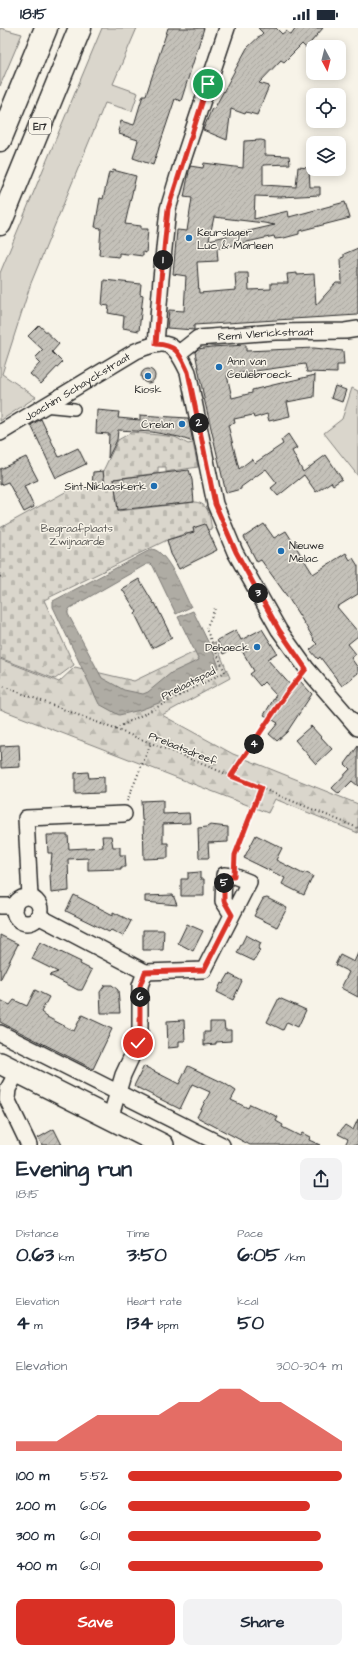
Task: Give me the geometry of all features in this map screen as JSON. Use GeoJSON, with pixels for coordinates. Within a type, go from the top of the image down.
{"type":"FeatureCollection","features":[{"type":"Feature","properties":{"kind":"highway"},"geometry":{"type":"LineString","coordinates":[[0,140],[46,28]]}},
{"type":"Feature","properties":{"kind":"highway","name":"E17"},"geometry":{"type":"LineString","coordinates":[[0,224],[80,28]]}},
{"type":"Feature","properties":{"kind":"main road"},"geometry":{"type":"LineString","coordinates":[[8,1068],[163,1145]]}},
{"type":"Feature","properties":{"kind":"street"},"geometry":{"type":"LineString","coordinates":[[227,28],[168,209],[156,348],[166,344],[173,348],[176,356],[188,372],[193,417],[215,504],[236,552],[279,630],[306,669],[358,728]]}},
{"type":"Feature","properties":{"kind":"street","name":"Remi Vlerickstraat"},"geometry":{"type":"LineString","coordinates":[[176,356],[198,338],[268,333],[345,331],[358,329]]}},
{"type":"Feature","properties":{"kind":"street","name":"Joachim Schayckstraat"},"geometry":{"type":"LineString","coordinates":[[0,433],[136,351],[156,348]]}},
{"type":"Feature","properties":{"kind":"street"},"geometry":{"type":"LineString","coordinates":[[43,406],[74,409]]}},
{"type":"Feature","properties":{"kind":"street"},"geometry":{"type":"LineString","coordinates":[[30,897],[26,818],[124,814]]}},
{"type":"Feature","properties":{"kind":"street"},"geometry":{"type":"LineString","coordinates":[[38,916],[145,972],[204,970],[249,882],[234,876]]}},
{"type":"Feature","properties":{"kind":"street"},"geometry":{"type":"LineString","coordinates":[[22,897],[30,897],[36,900],[39,904],[40,912],[31,922],[20,921],[7,906],[22,897]]}},
{"type":"Feature","properties":{"kind":"street"},"geometry":{"type":"LineString","coordinates":[[110,1119],[123,1075],[138,1043],[140,1032],[140,986],[145,972]]}},
{"type":"Feature","properties":{"kind":"street"},"geometry":{"type":"LineString","coordinates":[[0,1033],[222,1145]]}},
{"type":"Feature","properties":{"kind":"street"},"geometry":{"type":"LineString","coordinates":[[8,1068],[7,1099],[29,1145]]}},
{"type":"Feature","properties":{"kind":"path","name":"Prelaatspad"},"geometry":{"type":"LineString","coordinates":[[115,729],[225,672],[206,629],[216,606]]}},
{"type":"Feature","properties":{"kind":"path"},"geometry":{"type":"LineString","coordinates":[[231,776],[286,694],[306,669]]}},
{"type":"Feature","properties":{"kind":"path","name":"Prelaatsdreef"},"geometry":{"type":"LineString","coordinates":[[0,685],[151,743],[358,828]]}},
{"type":"Feature","properties":{"kind":"path"},"geometry":{"type":"LineString","coordinates":[[124,814],[128,797],[151,743]]}},
{"type":"Feature","properties":{"kind":"path"},"geometry":{"type":"LineString","coordinates":[[234,876],[235,855],[261,788]]}},
{"type":"Feature","properties":{"kind":"green space"},"geometry":{"type":"Polygon","coordinates":[[[0,28],[22,34],[0,86],[0,28]]]}},
{"type":"Feature","properties":{"kind":"green space"},"geometry":{"type":"Polygon","coordinates":[[[102,28],[137,28],[113,84],[138,93],[132,111],[105,103],[31,283],[2,374],[36,397],[0,421],[0,273],[102,28]]]}},
{"type":"Feature","properties":{"kind":"green space"},"geometry":{"type":"Polygon","coordinates":[[[352,388],[358,391],[358,476],[324,433],[342,419],[352,388]]]}},
{"type":"Feature","properties":{"kind":"green space","name":"Begraafplaats Zwijnaarde"},"geometry":{"type":"Polygon","coordinates":[[[132,432],[175,437],[188,444],[193,443],[198,467],[166,472],[166,467],[158,467],[158,473],[114,479],[118,511],[195,502],[204,505],[208,511],[212,529],[187,533],[167,540],[44,600],[74,665],[55,679],[0,658],[0,528],[69,490],[105,486],[103,471],[118,440],[132,432]]]}},
{"type":"Feature","properties":{"kind":"green space"},"geometry":{"type":"Polygon","coordinates":[[[215,642],[230,678],[162,715],[233,754],[358,804],[358,833],[275,799],[268,813],[0,709],[0,659],[59,682],[75,667],[134,681],[215,642]]]}},
{"type":"Feature","properties":{"kind":"water"},"geometry":{"type":"Polygon","coordinates":[[[152,549],[158,551],[169,564],[191,607],[176,614],[153,566],[151,564],[147,564],[70,608],[68,614],[102,678],[124,690],[143,694],[148,692],[171,673],[199,660],[178,617],[193,611],[219,667],[167,700],[140,710],[119,715],[99,704],[53,607],[53,601],[152,549]]]}},
{"type":"Feature","properties":{"kind":"building"},"geometry":{"type":"Polygon","coordinates":[[[168,28],[204,28],[181,101],[175,99],[153,165],[133,158],[138,140],[119,134],[120,131],[118,131],[121,121],[134,125],[143,95],[146,95],[168,28]]]}},
{"type":"Feature","properties":{"kind":"building"},"geometry":{"type":"Polygon","coordinates":[[[258,28],[276,28],[282,34],[286,31],[291,35],[296,28],[323,28],[313,40],[306,40],[306,48],[302,44],[284,62],[281,60],[259,83],[269,86],[257,115],[246,112],[245,114],[231,109],[227,140],[203,130],[212,108],[214,109],[247,48],[263,33],[258,28]]]}},
{"type":"Feature","properties":{"kind":"building"},"geometry":{"type":"Polygon","coordinates":[[[261,140],[265,141],[265,155],[289,156],[290,164],[263,165],[263,185],[296,187],[298,167],[306,168],[306,176],[309,176],[310,187],[320,187],[320,195],[280,197],[255,196],[254,219],[288,211],[289,217],[345,202],[350,218],[299,231],[299,234],[284,238],[275,239],[274,236],[217,249],[218,261],[197,262],[199,293],[236,290],[235,273],[248,273],[249,290],[271,289],[271,283],[288,283],[287,274],[314,274],[316,305],[336,283],[342,283],[341,258],[344,257],[344,254],[358,248],[358,315],[194,325],[194,330],[167,328],[169,310],[184,311],[186,276],[173,274],[177,230],[187,231],[192,198],[184,197],[190,166],[203,168],[204,163],[243,168],[244,141],[261,140]],[[214,217],[209,240],[275,225],[214,217]]]}},
{"type":"Feature","properties":{"kind":"building"},"geometry":{"type":"Polygon","coordinates":[[[113,170],[136,176],[125,224],[141,226],[141,229],[148,229],[146,253],[143,252],[143,256],[119,253],[119,257],[99,255],[101,228],[95,227],[100,198],[103,199],[109,172],[112,173],[113,170]]]}},
{"type":"Feature","properties":{"kind":"building"},"geometry":{"type":"Polygon","coordinates":[[[104,280],[141,284],[140,294],[143,295],[139,331],[123,328],[124,316],[108,313],[109,306],[102,305],[104,280]]]}},
{"type":"Feature","properties":{"kind":"building"},"geometry":{"type":"Polygon","coordinates":[[[39,325],[59,344],[52,352],[62,362],[41,384],[30,374],[40,363],[35,358],[43,350],[28,336],[39,325]]]}},
{"type":"Feature","properties":{"kind":"building"},"geometry":{"type":"Polygon","coordinates":[[[246,345],[246,351],[314,348],[343,351],[344,365],[337,365],[337,373],[307,372],[305,364],[227,375],[232,398],[252,393],[252,390],[315,375],[314,397],[287,402],[290,416],[269,421],[267,414],[254,418],[253,415],[234,419],[235,423],[228,425],[239,469],[252,459],[255,463],[283,444],[281,440],[288,434],[297,448],[292,451],[303,472],[326,455],[342,479],[333,485],[331,482],[316,492],[304,475],[278,496],[271,488],[277,483],[266,469],[241,487],[241,489],[226,493],[195,352],[198,349],[211,347],[246,345]]]}},
{"type":"Feature","properties":{"kind":"building","name":"Kiosk"},"geometry":{"type":"Polygon","coordinates":[[[148,369],[153,371],[155,376],[153,381],[148,383],[143,381],[141,376],[143,371],[148,369]]]}},
{"type":"Feature","properties":{"kind":"building"},"geometry":{"type":"Polygon","coordinates":[[[335,386],[346,390],[342,402],[331,398],[335,386]]]}},
{"type":"Feature","properties":{"kind":"building"},"geometry":{"type":"Polygon","coordinates":[[[97,410],[119,412],[118,418],[140,420],[140,415],[188,418],[193,442],[179,437],[152,432],[118,430],[117,440],[108,458],[109,434],[96,433],[97,410]]]}},
{"type":"Feature","properties":{"kind":"building"},"geometry":{"type":"Polygon","coordinates":[[[41,419],[59,457],[78,448],[86,464],[56,478],[31,425],[41,419]]]}},
{"type":"Feature","properties":{"kind":"building"},"geometry":{"type":"Polygon","coordinates":[[[26,457],[38,480],[24,486],[34,507],[24,512],[8,482],[0,485],[0,469],[26,457]]]}},
{"type":"Feature","properties":{"kind":"building","name":"Sint-Niklaaskerk"},"geometry":{"type":"Polygon","coordinates":[[[189,470],[192,480],[194,502],[118,510],[114,479],[189,470]]]}},
{"type":"Feature","properties":{"kind":"building"},"geometry":{"type":"Polygon","coordinates":[[[103,471],[105,486],[92,488],[93,472],[103,471]]]}},
{"type":"Feature","properties":{"kind":"building"},"geometry":{"type":"Polygon","coordinates":[[[205,524],[217,550],[179,569],[171,554],[167,540],[194,532],[193,528],[205,524]]]}},
{"type":"Feature","properties":{"kind":"building"},"geometry":{"type":"Polygon","coordinates":[[[264,524],[274,538],[286,531],[313,574],[346,553],[350,560],[353,558],[358,566],[358,594],[337,607],[358,632],[358,636],[348,644],[356,654],[351,658],[358,668],[358,673],[342,686],[320,657],[318,659],[310,650],[317,644],[313,640],[314,639],[289,599],[261,560],[257,562],[244,537],[264,524]]]}},
{"type":"Feature","properties":{"kind":"building"},"geometry":{"type":"Polygon","coordinates":[[[139,579],[154,604],[155,603],[172,638],[152,648],[135,614],[137,612],[122,589],[139,579]]]}},
{"type":"Feature","properties":{"kind":"building"},"geometry":{"type":"Polygon","coordinates":[[[262,629],[277,653],[267,659],[293,688],[299,680],[312,694],[287,732],[277,741],[269,734],[278,723],[264,715],[276,695],[264,682],[260,686],[250,674],[254,671],[239,646],[223,654],[217,640],[236,630],[241,640],[262,629]]]}},
{"type":"Feature","properties":{"kind":"building"},"geometry":{"type":"Polygon","coordinates":[[[311,726],[332,749],[316,764],[295,740],[311,726]]]}},
{"type":"Feature","properties":{"kind":"building"},"geometry":{"type":"Polygon","coordinates":[[[19,745],[20,767],[1,768],[0,746],[19,745]]]}},
{"type":"Feature","properties":{"kind":"building"},"geometry":{"type":"Polygon","coordinates":[[[358,746],[358,786],[352,781],[339,794],[332,788],[350,769],[345,764],[358,746]]]}},
{"type":"Feature","properties":{"kind":"building"},"geometry":{"type":"Polygon","coordinates":[[[88,772],[89,778],[104,777],[104,793],[75,794],[75,773],[88,772]]]}},
{"type":"Feature","properties":{"kind":"building"},"geometry":{"type":"Polygon","coordinates":[[[163,800],[163,814],[189,813],[190,823],[163,824],[163,843],[168,843],[168,858],[144,859],[141,801],[163,800]]]}},
{"type":"Feature","properties":{"kind":"building"},"geometry":{"type":"Polygon","coordinates":[[[210,825],[228,827],[228,842],[208,843],[209,858],[199,858],[198,828],[207,827],[210,825]]]}},
{"type":"Feature","properties":{"kind":"building"},"geometry":{"type":"Polygon","coordinates":[[[47,835],[68,835],[69,849],[103,847],[102,836],[111,836],[113,847],[120,847],[120,855],[125,855],[126,867],[121,867],[121,869],[88,870],[88,858],[68,859],[69,891],[51,893],[50,874],[52,853],[48,853],[47,835]]]}},
{"type":"Feature","properties":{"kind":"building"},"geometry":{"type":"Polygon","coordinates":[[[256,835],[282,848],[276,860],[303,874],[304,872],[313,876],[304,895],[282,884],[285,878],[244,858],[256,835]]]}},
{"type":"Feature","properties":{"kind":"building"},"geometry":{"type":"Polygon","coordinates":[[[200,872],[200,879],[204,879],[204,896],[181,896],[181,879],[188,879],[188,873],[200,872]]]}},
{"type":"Feature","properties":{"kind":"building"},"geometry":{"type":"Polygon","coordinates":[[[74,895],[113,915],[113,912],[131,921],[123,936],[111,930],[109,932],[66,911],[74,895]]]}},
{"type":"Feature","properties":{"kind":"building"},"geometry":{"type":"Polygon","coordinates":[[[173,895],[177,905],[145,902],[145,896],[173,895]]]}},
{"type":"Feature","properties":{"kind":"building"},"geometry":{"type":"Polygon","coordinates":[[[267,898],[287,908],[277,927],[254,916],[263,899],[267,898]]]}},
{"type":"Feature","properties":{"kind":"building"},"geometry":{"type":"Polygon","coordinates":[[[187,924],[203,931],[193,951],[178,943],[187,924]]]}},
{"type":"Feature","properties":{"kind":"building"},"geometry":{"type":"Polygon","coordinates":[[[143,930],[164,930],[163,950],[143,950],[143,930]]]}},
{"type":"Feature","properties":{"kind":"building"},"geometry":{"type":"Polygon","coordinates":[[[0,935],[18,944],[0,980],[0,935]]]}},
{"type":"Feature","properties":{"kind":"building"},"geometry":{"type":"Polygon","coordinates":[[[246,935],[261,943],[258,949],[260,950],[254,961],[237,953],[246,935]]]}},
{"type":"Feature","properties":{"kind":"building"},"geometry":{"type":"Polygon","coordinates":[[[40,942],[81,962],[80,964],[92,970],[82,990],[78,990],[49,975],[58,972],[32,959],[40,942]]]}},
{"type":"Feature","properties":{"kind":"building"},"geometry":{"type":"Polygon","coordinates":[[[358,953],[358,997],[341,988],[349,972],[335,965],[340,955],[354,962],[358,953]]]}},
{"type":"Feature","properties":{"kind":"building"},"geometry":{"type":"Polygon","coordinates":[[[229,974],[242,981],[233,1000],[217,992],[221,983],[223,984],[229,974]]]}},
{"type":"Feature","properties":{"kind":"building"},"geometry":{"type":"Polygon","coordinates":[[[105,985],[112,985],[118,990],[120,1013],[101,1013],[100,992],[105,985]]]}},
{"type":"Feature","properties":{"kind":"building"},"geometry":{"type":"Polygon","coordinates":[[[35,990],[49,997],[41,1012],[47,1017],[74,1031],[82,1015],[112,1029],[93,1069],[0,1022],[0,1000],[10,1005],[14,1000],[27,1006],[35,990]]]}},
{"type":"Feature","properties":{"kind":"building"},"geometry":{"type":"Polygon","coordinates":[[[279,998],[306,1010],[298,1027],[287,1022],[283,1030],[267,1022],[279,998]]]}},
{"type":"Feature","properties":{"kind":"building"},"geometry":{"type":"Polygon","coordinates":[[[184,1020],[185,1041],[179,1041],[179,1047],[168,1048],[167,1021],[184,1020]]]}},
{"type":"Feature","properties":{"kind":"building"},"geometry":{"type":"Polygon","coordinates":[[[210,1022],[224,1022],[225,1030],[231,1030],[231,1041],[216,1042],[216,1044],[204,1045],[204,1032],[210,1032],[210,1022]]]}},
{"type":"Feature","properties":{"kind":"building"},"geometry":{"type":"Polygon","coordinates":[[[144,1066],[179,1084],[188,1066],[224,1083],[236,1091],[231,1100],[248,1108],[250,1104],[278,1117],[276,1121],[283,1125],[282,1127],[300,1136],[302,1133],[310,1137],[309,1140],[320,1145],[250,1145],[197,1117],[210,1092],[192,1084],[180,1109],[134,1086],[144,1066]]]}},
{"type":"Feature","properties":{"kind":"building"},"geometry":{"type":"Polygon","coordinates":[[[358,1119],[358,1145],[345,1145],[348,1139],[338,1134],[345,1125],[353,1130],[358,1119]]]}},
{"type":"Feature","properties":{"kind":"building"},"geometry":{"type":"Polygon","coordinates":[[[54,1129],[62,1145],[42,1145],[38,1138],[54,1129]]]}},
{"type":"Feature","properties":{"kind":"place","name":"Keurslager Luc & Marleen"},"geometry":{"type":"Point","coordinates":[189,238]}},
{"type":"Feature","properties":{"kind":"place","name":"Ann van Ceulebroeck"},"geometry":{"type":"Point","coordinates":[219,367]}},
{"type":"Feature","properties":{"kind":"place","name":"Kiosk"},"geometry":{"type":"Point","coordinates":[148,376]}},
{"type":"Feature","properties":{"kind":"place","name":"Crelan"},"geometry":{"type":"Point","coordinates":[182,424]}},
{"type":"Feature","properties":{"kind":"place","name":"Sint-Niklaaskerk"},"geometry":{"type":"Point","coordinates":[154,486]}},
{"type":"Feature","properties":{"kind":"place","name":"Nieuwe Melac"},"geometry":{"type":"Point","coordinates":[281,551]}},
{"type":"Feature","properties":{"kind":"place","name":"Dehaeck"},"geometry":{"type":"Point","coordinates":[257,647]}},
{"type":"Feature","properties":{"kind":"route"},"geometry":{"type":"LineString","coordinates":[[138,1043],[140,1032],[140,986],[145,972],[204,970],[232,915],[224,901],[224,876],[234,876],[235,855],[261,788],[231,776],[286,694],[306,669],[279,630],[236,552],[215,504],[188,372],[179,353],[166,344],[156,344],[168,209],[208,84]]}}]}
